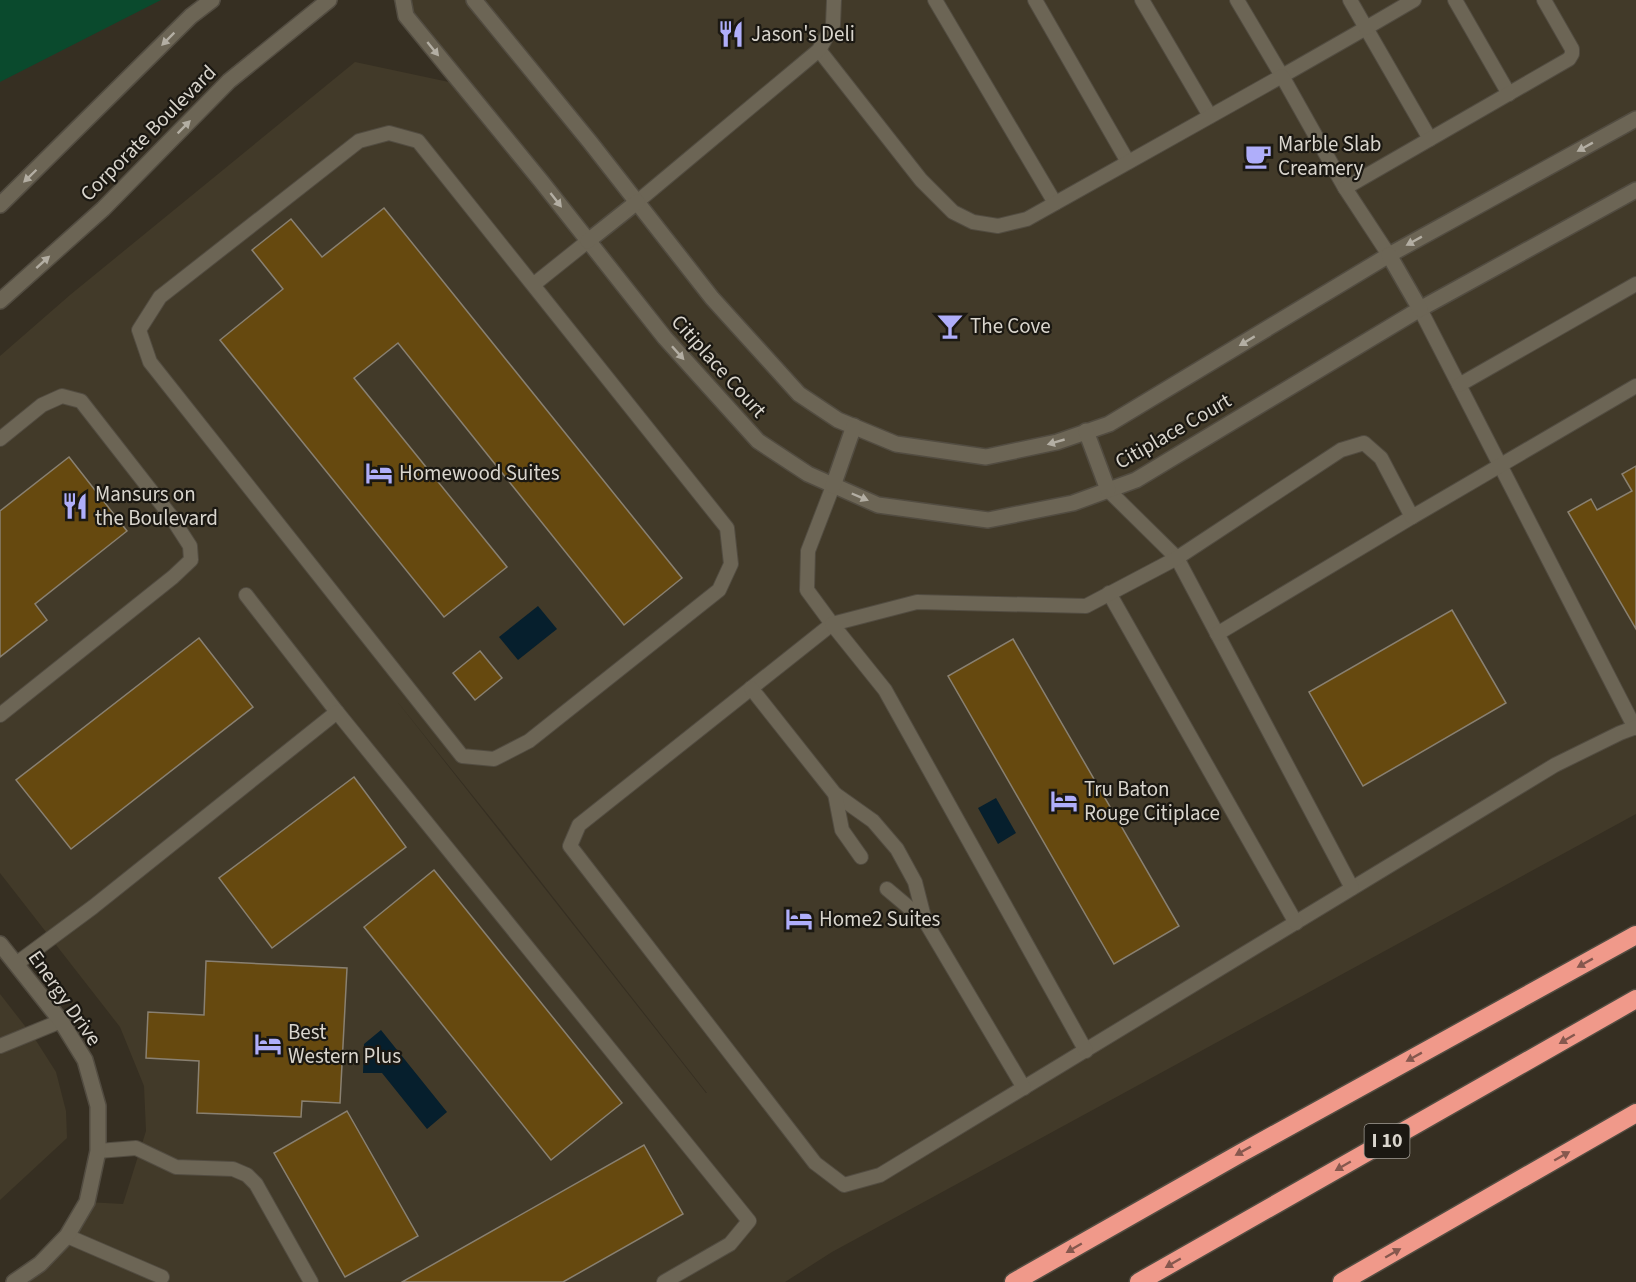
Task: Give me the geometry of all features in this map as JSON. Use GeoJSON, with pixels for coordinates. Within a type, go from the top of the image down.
{"type":"FeatureCollection","features":[{"type":"Feature","properties":{"kind":"highway"},"geometry":{"type":"LineString","coordinates":[[1014,1282],[1251,1147],[1636,935]]}},
{"type":"Feature","properties":{"kind":"highway","name":"I 10"},"geometry":{"type":"LineString","coordinates":[[1139,1282],[1636,999]]}},
{"type":"Feature","properties":{"kind":"highway"},"geometry":{"type":"LineString","coordinates":[[1342,1282],[1636,1113]]}},
{"type":"Feature","properties":{"kind":"street"},"geometry":{"type":"LineString","coordinates":[[0,205],[191,16],[212,0]]}},
{"type":"Feature","properties":{"kind":"street","name":"Corporate Boulevard"},"geometry":{"type":"LineString","coordinates":[[0,301],[103,209],[229,81],[329,0]]}},
{"type":"Feature","properties":{"kind":"street","name":"Citiplace Court"},"geometry":{"type":"LineString","coordinates":[[404,0],[406,16],[665,338],[758,441],[807,474],[879,505],[988,520],[1073,503],[1136,480],[1420,309],[1636,190]]}},
{"type":"Feature","properties":{"kind":"street","name":"Citiplace Court"},"geometry":{"type":"LineString","coordinates":[[474,0],[590,141],[712,298],[799,394],[838,420],[896,444],[986,457],[1057,442],[1109,424],[1389,255],[1636,119]]}},
{"type":"Feature","properties":{"kind":"street"},"geometry":{"type":"LineString","coordinates":[[588,241],[637,202]]}},
{"type":"Feature","properties":{"kind":"street"},"geometry":{"type":"LineString","coordinates":[[1389,255],[1420,309]]}},
{"type":"Feature","properties":{"kind":"street"},"geometry":{"type":"LineString","coordinates":[[833,486],[854,426]]}},
{"type":"Feature","properties":{"kind":"street"},"geometry":{"type":"LineString","coordinates":[[1086,431],[1108,490]]}},
{"type":"Feature","properties":{"kind":"street","name":"Energy Drive"},"geometry":{"type":"LineString","coordinates":[[0,944],[61,1021],[85,1060],[98,1106],[98,1151],[87,1202],[68,1236],[40,1264],[14,1282]]}},
{"type":"Feature","properties":{"kind":"lane"},"geometry":{"type":"LineString","coordinates":[[637,202],[819,50],[832,25],[834,0]]}},
{"type":"Feature","properties":{"kind":"lane"},"geometry":{"type":"LineString","coordinates":[[935,0],[1055,203]]}},
{"type":"Feature","properties":{"kind":"lane"},"geometry":{"type":"LineString","coordinates":[[1035,0],[1128,162]]}},
{"type":"Feature","properties":{"kind":"lane"},"geometry":{"type":"LineString","coordinates":[[1142,0],[1210,116]]}},
{"type":"Feature","properties":{"kind":"lane"},"geometry":{"type":"LineString","coordinates":[[1237,0],[1345,188],[1389,255]]}},
{"type":"Feature","properties":{"kind":"lane"},"geometry":{"type":"LineString","coordinates":[[1350,0],[1430,139]]}},
{"type":"Feature","properties":{"kind":"lane"},"geometry":{"type":"LineString","coordinates":[[819,50],[921,180],[953,212],[973,222],[998,226],[1027,219],[1414,0]]}},
{"type":"Feature","properties":{"kind":"lane"},"geometry":{"type":"LineString","coordinates":[[1455,0],[1509,94]]}},
{"type":"Feature","properties":{"kind":"lane"},"geometry":{"type":"LineString","coordinates":[[1345,188],[1569,60],[1572,49],[1544,0]]}},
{"type":"Feature","properties":{"kind":"lane"},"geometry":{"type":"LineString","coordinates":[[389,133],[418,141],[533,285],[727,528],[731,564],[719,590],[529,741],[494,759],[462,756],[150,362],[139,330],[160,297],[359,141],[389,133]]}},
{"type":"Feature","properties":{"kind":"lane"},"geometry":{"type":"LineString","coordinates":[[533,285],[588,241]]}},
{"type":"Feature","properties":{"kind":"lane"},"geometry":{"type":"LineString","coordinates":[[1459,385],[1636,284]]}},
{"type":"Feature","properties":{"kind":"lane"},"geometry":{"type":"LineString","coordinates":[[1412,517],[1381,458],[1364,443],[1341,450],[1177,558],[1086,606],[917,602],[832,624],[579,825],[570,846],[815,1163],[844,1185],[880,1175],[1555,765],[1620,733],[1636,728],[1420,309]]}},
{"type":"Feature","properties":{"kind":"lane"},"geometry":{"type":"LineString","coordinates":[[1217,634],[1636,386]]}},
{"type":"Feature","properties":{"kind":"lane"},"geometry":{"type":"LineString","coordinates":[[0,439],[42,405],[62,396],[81,401],[170,515],[190,546],[191,560],[173,577],[0,715]]}},
{"type":"Feature","properties":{"kind":"lane"},"geometry":{"type":"LineString","coordinates":[[833,486],[808,551],[807,590],[885,690],[1086,1051]]}},
{"type":"Feature","properties":{"kind":"lane"},"geometry":{"type":"LineString","coordinates":[[1108,490],[1177,558],[1353,888]]}},
{"type":"Feature","properties":{"kind":"lane"},"geometry":{"type":"LineString","coordinates":[[1108,594],[1296,923]]}},
{"type":"Feature","properties":{"kind":"lane"},"geometry":{"type":"LineString","coordinates":[[246,595],[337,712],[749,1221],[730,1244],[664,1282]]}},
{"type":"Feature","properties":{"kind":"lane"},"geometry":{"type":"LineString","coordinates":[[751,688],[835,794],[873,821],[897,849],[915,882],[925,921],[1024,1088]]}},
{"type":"Feature","properties":{"kind":"lane"},"geometry":{"type":"LineString","coordinates":[[16,964],[93,907],[337,712]]}},
{"type":"Feature","properties":{"kind":"lane"},"geometry":{"type":"LineString","coordinates":[[835,794],[842,830],[861,857]]}},
{"type":"Feature","properties":{"kind":"lane"},"geometry":{"type":"LineString","coordinates":[[887,889],[925,921]]}},
{"type":"Feature","properties":{"kind":"lane"},"geometry":{"type":"LineString","coordinates":[[0,1046],[61,1021]]}},
{"type":"Feature","properties":{"kind":"lane"},"geometry":{"type":"LineString","coordinates":[[98,1151],[136,1148],[176,1167],[233,1169],[248,1175],[256,1184],[311,1282]]}},
{"type":"Feature","properties":{"kind":"lane"},"geometry":{"type":"LineString","coordinates":[[68,1236],[162,1277]]}},
{"type":"Feature","properties":{"kind":"shaded area"},"geometry":{"type":"Polygon","coordinates":[[[393,0],[1636,0],[1636,814],[832,1252],[785,1282],[14,1282],[40,1264],[87,1202],[123,1204],[146,1131],[144,1086],[120,1027],[0,873],[0,356],[70,295],[355,62],[463,85],[393,0]],[[396,700],[707,1093],[502,832],[396,700]]]}},
{"type":"Feature","properties":{"kind":"shaded area"},"geometry":{"type":"Polygon","coordinates":[[[0,994],[35,1039],[56,1072],[66,1111],[67,1138],[0,1200],[0,994]]]}},
{"type":"Feature","properties":{"kind":"green space"},"geometry":{"type":"Polygon","coordinates":[[[0,0],[161,0],[0,82],[0,0]]]}},
{"type":"Feature","properties":{"kind":"water"},"geometry":{"type":"Polygon","coordinates":[[[538,606],[557,629],[518,660],[499,637],[538,606]]]}},
{"type":"Feature","properties":{"kind":"water"},"geometry":{"type":"Polygon","coordinates":[[[996,798],[1016,833],[998,844],[978,808],[996,798]]]}},
{"type":"Feature","properties":{"kind":"water"},"geometry":{"type":"Polygon","coordinates":[[[381,1030],[447,1112],[427,1129],[382,1073],[363,1073],[364,1044],[381,1030]]]}},
{"type":"Feature","properties":{"kind":"building","name":"Homewood Suites"},"geometry":{"type":"Polygon","coordinates":[[[384,208],[682,578],[624,625],[398,343],[354,378],[507,567],[444,617],[220,340],[283,289],[252,250],[291,219],[322,257],[384,208]]]}},
{"type":"Feature","properties":{"kind":"building"},"geometry":{"type":"Polygon","coordinates":[[[69,457],[127,531],[35,604],[47,620],[0,657],[0,511],[69,457]]]}},
{"type":"Feature","properties":{"kind":"building"},"geometry":{"type":"Polygon","coordinates":[[[1636,466],[1636,629],[1568,512],[1591,499],[1597,510],[1632,491],[1622,474],[1636,466]]]}},
{"type":"Feature","properties":{"kind":"building"},"geometry":{"type":"Polygon","coordinates":[[[1452,610],[1506,703],[1363,786],[1309,692],[1452,610]]]}},
{"type":"Feature","properties":{"kind":"building"},"geometry":{"type":"Polygon","coordinates":[[[199,638],[253,707],[71,849],[16,780],[199,638]]]}},
{"type":"Feature","properties":{"kind":"building","name":"Tru Baton Rouge Citiplace"},"geometry":{"type":"Polygon","coordinates":[[[1013,639],[1179,926],[1114,964],[948,676],[1013,639]]]}},
{"type":"Feature","properties":{"kind":"building"},"geometry":{"type":"Polygon","coordinates":[[[480,651],[502,678],[475,700],[453,673],[480,651]]]}},
{"type":"Feature","properties":{"kind":"building"},"geometry":{"type":"Polygon","coordinates":[[[354,777],[406,847],[272,948],[219,878],[354,777]]]}},
{"type":"Feature","properties":{"kind":"building"},"geometry":{"type":"Polygon","coordinates":[[[434,870],[622,1103],[551,1160],[364,927],[434,870]]]}},
{"type":"Feature","properties":{"kind":"building"},"geometry":{"type":"Polygon","coordinates":[[[206,961],[347,968],[340,1103],[302,1101],[301,1117],[197,1113],[199,1061],[146,1058],[148,1012],[204,1015],[206,961]]]}},
{"type":"Feature","properties":{"kind":"building"},"geometry":{"type":"Polygon","coordinates":[[[347,1111],[418,1236],[345,1277],[274,1153],[347,1111]]]}},
{"type":"Feature","properties":{"kind":"building"},"geometry":{"type":"Polygon","coordinates":[[[644,1145],[683,1214],[563,1282],[402,1282],[644,1145]]]}},
{"type":"Feature","properties":{"kind":"place","name":"Jason's Deli"},"geometry":{"type":"Point","coordinates":[731,34]}},
{"type":"Feature","properties":{"kind":"place","name":"Marble Slab Creamery"},"geometry":{"type":"Point","coordinates":[1258,156]}},
{"type":"Feature","properties":{"kind":"place","name":"The Cove"},"geometry":{"type":"Point","coordinates":[950,326]}},
{"type":"Feature","properties":{"kind":"place","name":"Homewood Suites"},"geometry":{"type":"Point","coordinates":[379,473]}},
{"type":"Feature","properties":{"kind":"place","name":"Mansurs on the Boulevard"},"geometry":{"type":"Point","coordinates":[75,506]}},
{"type":"Feature","properties":{"kind":"place","name":"Tru Baton Rouge Citiplace"},"geometry":{"type":"Point","coordinates":[1064,801]}},
{"type":"Feature","properties":{"kind":"place","name":"Home2 Suites"},"geometry":{"type":"Point","coordinates":[799,919]}},
{"type":"Feature","properties":{"kind":"place","name":"Best Western Plus"},"geometry":{"type":"Point","coordinates":[268,1044]}}]}
